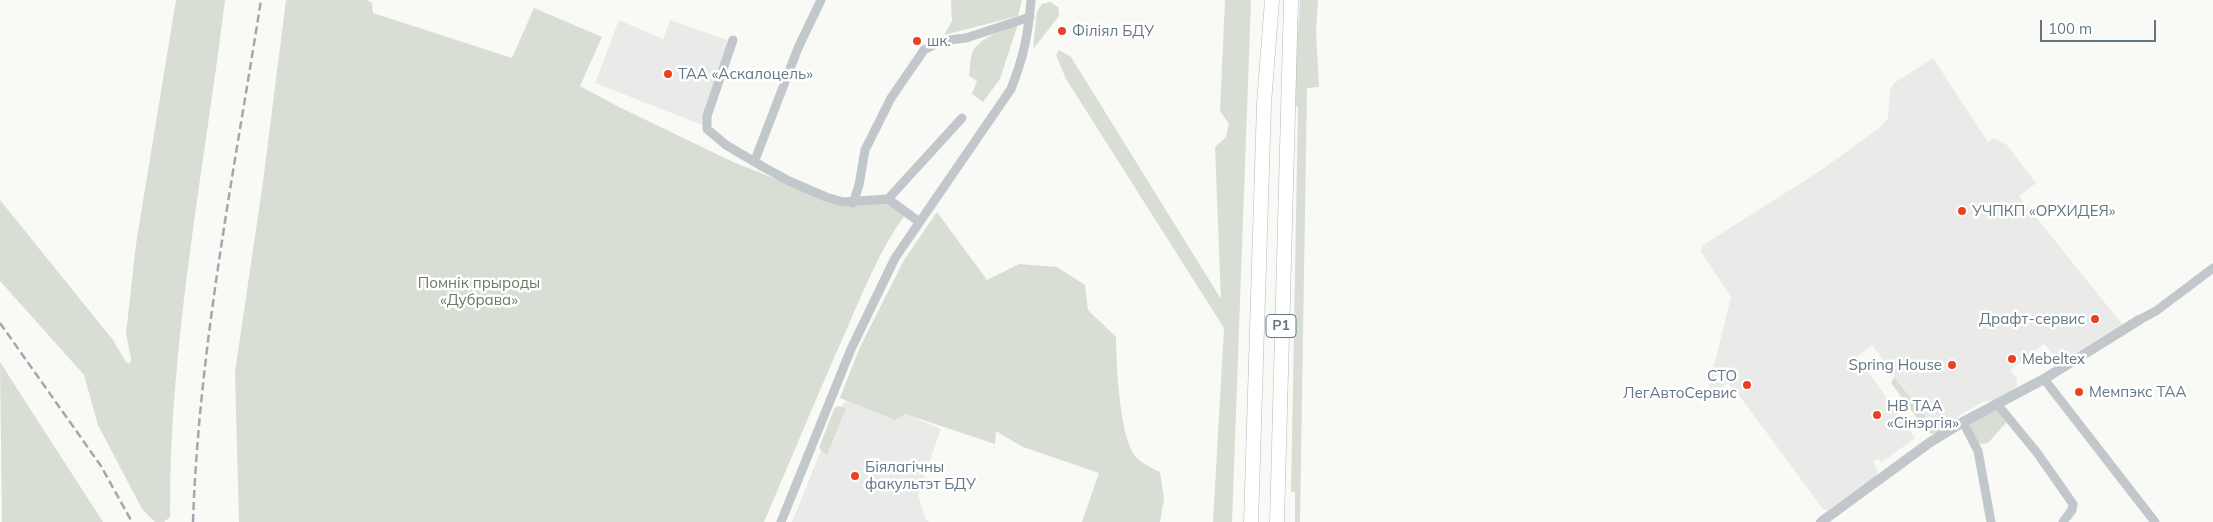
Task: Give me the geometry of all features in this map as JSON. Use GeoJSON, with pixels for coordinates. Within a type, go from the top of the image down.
{"type":"FeatureCollection","features":[{"type":"Feature","properties":{"kind":"highway","name":"Р1"},"geometry":{"type":"LineString","coordinates":[[1251,522],[1264,113],[1272,0]]}},
{"type":"Feature","properties":{"kind":"highway","name":"Р1"},"geometry":{"type":"LineString","coordinates":[[1277,522],[1291,0]]}},
{"type":"Feature","properties":{"kind":"street"},"geometry":{"type":"LineString","coordinates":[[755,160],[798,48],[821,0]]}},
{"type":"Feature","properties":{"kind":"street"},"geometry":{"type":"LineString","coordinates":[[781,522],[830,399],[880,286],[918,222],[1011,89],[1023,57],[1031,0]]}},
{"type":"Feature","properties":{"kind":"street"},"geometry":{"type":"LineString","coordinates":[[853,202],[859,185],[865,150],[891,98],[924,50],[940,41],[966,38],[1030,17]]}},
{"type":"Feature","properties":{"kind":"street"},"geometry":{"type":"LineString","coordinates":[[733,40],[708,116],[707,129],[726,145],[789,181],[826,197],[843,202],[888,199],[918,222]]}},
{"type":"Feature","properties":{"kind":"street"},"geometry":{"type":"LineString","coordinates":[[888,199],[962,118]]}},
{"type":"Feature","properties":{"kind":"street"},"geometry":{"type":"LineString","coordinates":[[1821,522],[1927,445],[1963,422],[2044,379],[2156,311],[2213,268]]}},
{"type":"Feature","properties":{"kind":"street"},"geometry":{"type":"LineString","coordinates":[[2044,379],[2155,522]]}},
{"type":"Feature","properties":{"kind":"street"},"geometry":{"type":"LineString","coordinates":[[1998,405],[2038,454],[2072,504],[2072,510],[2063,522]]}},
{"type":"Feature","properties":{"kind":"street"},"geometry":{"type":"LineString","coordinates":[[1963,422],[1978,451],[1991,522]]}},
{"type":"Feature","properties":{"kind":"shaded area"},"geometry":{"type":"Polygon","coordinates":[[[619,20],[663,39],[670,20],[727,40],[729,44],[702,125],[595,83],[619,20]]]}},
{"type":"Feature","properties":{"kind":"shaded area"},"geometry":{"type":"Polygon","coordinates":[[[1933,58],[1988,142],[1994,138],[2007,145],[2036,183],[2019,196],[2122,324],[2060,362],[2044,344],[2010,370],[2017,378],[2017,387],[2001,399],[1983,402],[1936,429],[1894,377],[1895,375],[1872,345],[1857,356],[1915,438],[1881,463],[1878,459],[1873,462],[1878,471],[1876,477],[1828,510],[1823,509],[1728,383],[1711,394],[1708,390],[1731,297],[1701,252],[1703,245],[1820,171],[1879,128],[1888,118],[1890,90],[1894,83],[1933,58]]]}},
{"type":"Feature","properties":{"kind":"shaded area"},"geometry":{"type":"Polygon","coordinates":[[[853,392],[941,429],[918,495],[926,520],[929,522],[792,522],[837,411],[853,392]]]}},
{"type":"Feature","properties":{"kind":"green space"},"geometry":{"type":"Polygon","coordinates":[[[176,0],[225,0],[181,322],[171,452],[170,517],[164,522],[155,522],[142,509],[98,425],[84,375],[0,281],[0,200],[113,340],[126,362],[130,364],[131,358],[126,334],[136,244],[176,0]]]}},
{"type":"Feature","properties":{"kind":"green space","name":"Помнік прыроды «Дубрава»"},"geometry":{"type":"Polygon","coordinates":[[[286,0],[367,0],[372,3],[373,13],[512,58],[534,8],[602,37],[580,86],[733,162],[839,204],[887,201],[905,215],[880,255],[867,283],[764,522],[239,522],[235,372],[263,182],[286,0]]]}},
{"type":"Feature","properties":{"kind":"green space"},"geometry":{"type":"Polygon","coordinates":[[[951,0],[1022,0],[1018,16],[944,35],[952,21],[951,0]]]}},
{"type":"Feature","properties":{"kind":"green space"},"geometry":{"type":"Polygon","coordinates":[[[1225,0],[1251,0],[1232,522],[1213,522],[1224,328],[1066,79],[1056,55],[1059,50],[1071,57],[1221,299],[1215,147],[1226,137],[1229,124],[1220,111],[1225,0]]]}},
{"type":"Feature","properties":{"kind":"green space"},"geometry":{"type":"Polygon","coordinates":[[[1300,0],[1318,0],[1316,31],[1319,87],[1307,88],[1300,522],[1295,522],[1295,492],[1291,492],[1298,108],[1293,100],[1300,0]]]}},
{"type":"Feature","properties":{"kind":"green space"},"geometry":{"type":"Polygon","coordinates":[[[1050,2],[1058,7],[1059,16],[1033,49],[1037,11],[1042,4],[1050,2]]]}},
{"type":"Feature","properties":{"kind":"green space"},"geometry":{"type":"Polygon","coordinates":[[[1018,24],[1000,79],[983,102],[972,94],[977,81],[969,76],[973,51],[987,38],[1018,24]]]}},
{"type":"Feature","properties":{"kind":"green space"},"geometry":{"type":"Polygon","coordinates":[[[937,212],[987,280],[1019,264],[1057,267],[1085,285],[1088,310],[1116,337],[1120,401],[1131,449],[1139,460],[1160,472],[1164,499],[1160,522],[1082,522],[1099,473],[1023,447],[996,431],[995,444],[905,414],[895,420],[840,398],[860,347],[904,260],[937,212]]]}},
{"type":"Feature","properties":{"kind":"green space"},"geometry":{"type":"Polygon","coordinates":[[[0,362],[103,522],[2,522],[0,362]]]}},
{"type":"Feature","properties":{"kind":"green space"},"geometry":{"type":"Polygon","coordinates":[[[1894,377],[1936,429],[1957,417],[1958,420],[1935,434],[1928,433],[1891,383],[1894,377]]]}},
{"type":"Feature","properties":{"kind":"green space"},"geometry":{"type":"Polygon","coordinates":[[[838,406],[846,408],[827,455],[819,448],[834,409],[838,406]]]}},
{"type":"Feature","properties":{"kind":"green space"},"geometry":{"type":"Polygon","coordinates":[[[1994,410],[1999,410],[2006,423],[1988,443],[1981,444],[1972,435],[1969,423],[1994,410]]]}},
{"type":"Feature","properties":{"kind":"railway"},"geometry":{"type":"LineString","coordinates":[[193,522],[202,391],[210,325],[261,0]]}},
{"type":"Feature","properties":{"kind":"railway"},"geometry":{"type":"LineString","coordinates":[[0,323],[101,466],[132,522]]}},
{"type":"Feature","properties":{"kind":"place","name":"Філіял БДУ"},"geometry":{"type":"Point","coordinates":[1062,31]}},
{"type":"Feature","properties":{"kind":"place","name":"шк."},"geometry":{"type":"Point","coordinates":[917,41]}},
{"type":"Feature","properties":{"kind":"place","name":"ТАА «Аскалоцель»"},"geometry":{"type":"Point","coordinates":[668,74]}},
{"type":"Feature","properties":{"kind":"place","name":"УЧПКП «ОРХИДЕЯ»"},"geometry":{"type":"Point","coordinates":[1962,211]}},
{"type":"Feature","properties":{"kind":"place","name":"Драфт-сервис"},"geometry":{"type":"Point","coordinates":[2095,319]}},
{"type":"Feature","properties":{"kind":"place","name":"Mebeltex"},"geometry":{"type":"Point","coordinates":[2012,359]}},
{"type":"Feature","properties":{"kind":"place","name":"Spring House"},"geometry":{"type":"Point","coordinates":[1952,365]}},
{"type":"Feature","properties":{"kind":"place","name":"СТО ЛегАвтоСервис"},"geometry":{"type":"Point","coordinates":[1747,385]}},
{"type":"Feature","properties":{"kind":"place","name":"Мемпэкс ТАА"},"geometry":{"type":"Point","coordinates":[2079,392]}},
{"type":"Feature","properties":{"kind":"place","name":"НВ ТАА «Сінэргія»"},"geometry":{"type":"Point","coordinates":[1877,415]}},
{"type":"Feature","properties":{"kind":"place","name":"Біялагічны факультэт БДУ"},"geometry":{"type":"Point","coordinates":[855,476]}}]}
